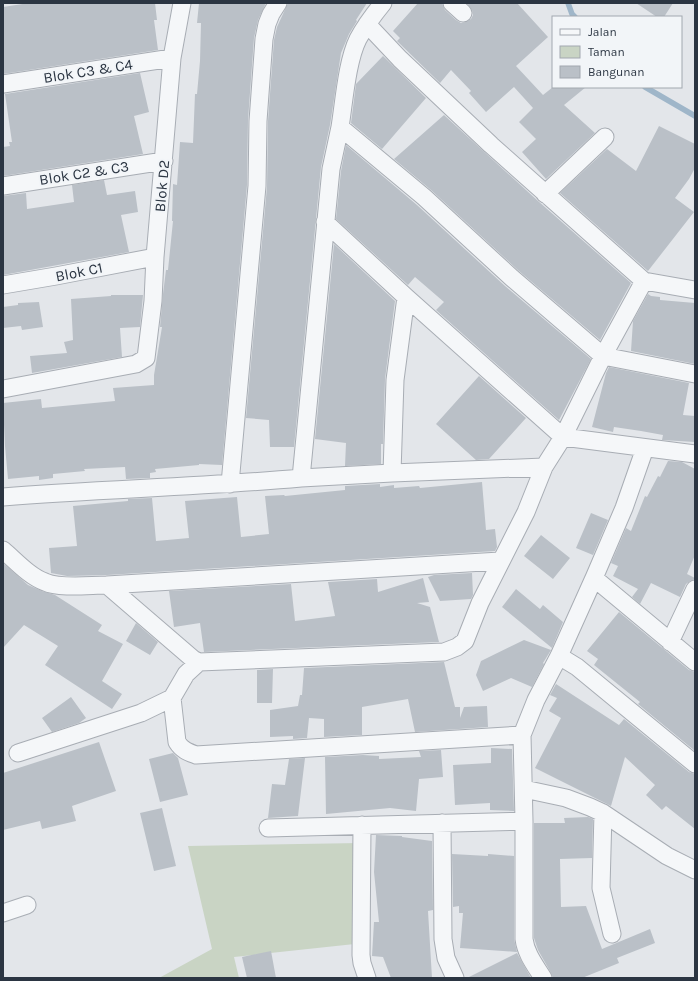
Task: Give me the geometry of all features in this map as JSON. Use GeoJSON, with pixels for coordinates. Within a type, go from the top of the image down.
{"type":"FeatureCollection","features":[{"type":"Feature","properties":{"kind":"street","name":"Blok D2"},"geometry":{"type":"LineString","coordinates":[[3,389],[136,364],[143,361],[146,356],[153,300],[155,258],[172,58],[182,3]]}},
{"type":"Feature","properties":{"kind":"street"},"geometry":{"type":"LineString","coordinates":[[230,484],[257,186],[258,121],[264,39],[267,24],[278,3]]}},
{"type":"Feature","properties":{"kind":"street"},"geometry":{"type":"LineString","coordinates":[[301,478],[331,169],[340,127],[350,63],[356,42],[367,24],[383,3]]}},
{"type":"Feature","properties":{"kind":"street"},"geometry":{"type":"LineString","coordinates":[[367,24],[405,65],[491,145],[644,281],[695,290]]}},
{"type":"Feature","properties":{"kind":"street","name":"Blok C3 & C4"},"geometry":{"type":"LineString","coordinates":[[3,84],[172,58]]}},
{"type":"Feature","properties":{"kind":"street"},"geometry":{"type":"LineString","coordinates":[[340,127],[424,197],[512,278],[602,356],[695,374]]}},
{"type":"Feature","properties":{"kind":"street"},"geometry":{"type":"LineString","coordinates":[[546,194],[605,137]]}},
{"type":"Feature","properties":{"kind":"street","name":"Blok C2 & C3"},"geometry":{"type":"LineString","coordinates":[[3,186],[164,161]]}},
{"type":"Feature","properties":{"kind":"street"},"geometry":{"type":"LineString","coordinates":[[325,222],[406,297],[563,437],[695,454]]}},
{"type":"Feature","properties":{"kind":"street","name":"Blok C1"},"geometry":{"type":"LineString","coordinates":[[3,285],[155,258]]}},
{"type":"Feature","properties":{"kind":"street"},"geometry":{"type":"LineString","coordinates":[[107,585],[193,659],[199,662],[436,652],[450,651],[458,647],[465,641],[480,603],[526,512],[544,467],[563,437],[602,356],[644,281]]}},
{"type":"Feature","properties":{"kind":"street"},"geometry":{"type":"LineString","coordinates":[[392,473],[395,380],[406,297]]}},
{"type":"Feature","properties":{"kind":"street"},"geometry":{"type":"LineString","coordinates":[[544,978],[530,957],[525,947],[524,939],[524,789],[522,735],[536,700],[559,656],[624,508],[645,448]]}},
{"type":"Feature","properties":{"kind":"street"},"geometry":{"type":"LineString","coordinates":[[3,497],[71,491],[230,484],[301,478],[544,467]]}},
{"type":"Feature","properties":{"kind":"street"},"geometry":{"type":"LineString","coordinates":[[3,550],[37,578],[56,586],[107,585],[500,562]]}},
{"type":"Feature","properties":{"kind":"street"},"geometry":{"type":"LineString","coordinates":[[594,578],[695,662]]}},
{"type":"Feature","properties":{"kind":"street"},"geometry":{"type":"LineString","coordinates":[[670,642],[695,589]]}},
{"type":"Feature","properties":{"kind":"street"},"geometry":{"type":"LineString","coordinates":[[559,656],[577,667],[695,764]]}},
{"type":"Feature","properties":{"kind":"street"},"geometry":{"type":"LineString","coordinates":[[18,753],[141,713],[172,698],[186,674],[199,662]]}},
{"type":"Feature","properties":{"kind":"street"},"geometry":{"type":"LineString","coordinates":[[172,698],[177,742],[185,751],[196,755],[522,735]]}},
{"type":"Feature","properties":{"kind":"street"},"geometry":{"type":"LineString","coordinates":[[524,789],[566,798],[603,813],[667,856],[695,870]]}},
{"type":"Feature","properties":{"kind":"street"},"geometry":{"type":"LineString","coordinates":[[603,813],[601,888],[612,934]]}},
{"type":"Feature","properties":{"kind":"street"},"geometry":{"type":"LineString","coordinates":[[268,828],[524,821]]}},
{"type":"Feature","properties":{"kind":"street"},"geometry":{"type":"LineString","coordinates":[[442,823],[443,939],[446,958],[455,978]]}},
{"type":"Feature","properties":{"kind":"street"},"geometry":{"type":"LineString","coordinates":[[362,825],[361,955],[367,978]]}},
{"type":"Feature","properties":{"kind":"street"},"geometry":{"type":"LineString","coordinates":[[3,913],[27,904]]}},
{"type":"Feature","properties":{"kind":"green space"},"geometry":{"type":"Polygon","coordinates":[[[360,843],[364,943],[234,957],[239,978],[159,978],[212,949],[188,846],[360,843]]]}},
{"type":"Feature","properties":{"kind":"building"},"geometry":{"type":"Polygon","coordinates":[[[29,3],[155,3],[157,20],[154,20],[158,50],[3,74],[3,7],[29,3]]]}},
{"type":"Feature","properties":{"kind":"building"},"geometry":{"type":"Polygon","coordinates":[[[199,3],[266,3],[258,20],[254,38],[248,120],[247,185],[222,465],[199,464],[155,469],[156,472],[150,473],[150,478],[126,479],[125,467],[84,469],[85,471],[53,474],[53,478],[39,480],[39,476],[8,479],[3,403],[41,399],[42,408],[115,401],[113,388],[154,385],[154,375],[162,327],[160,327],[163,294],[166,270],[168,270],[173,221],[173,184],[177,185],[180,142],[193,143],[195,94],[197,94],[200,61],[201,23],[197,23],[199,3]]]}},
{"type":"Feature","properties":{"kind":"building"},"geometry":{"type":"Polygon","coordinates":[[[288,3],[367,3],[356,20],[357,21],[349,34],[341,53],[330,125],[321,167],[294,447],[270,447],[269,420],[246,418],[267,187],[268,121],[274,40],[277,27],[288,3]]]}},
{"type":"Feature","properties":{"kind":"building"},"geometry":{"type":"Polygon","coordinates":[[[418,3],[442,3],[445,10],[461,23],[471,19],[473,15],[472,10],[467,3],[517,3],[548,37],[516,66],[543,95],[552,88],[585,88],[564,105],[595,133],[546,179],[522,152],[536,139],[519,122],[533,108],[514,87],[486,112],[469,93],[471,91],[451,70],[440,83],[397,41],[400,38],[393,31],[418,3]]]}},
{"type":"Feature","properties":{"kind":"building"},"geometry":{"type":"Polygon","coordinates":[[[636,3],[673,3],[665,16],[656,16],[636,3]]]}},
{"type":"Feature","properties":{"kind":"building"},"geometry":{"type":"Polygon","coordinates":[[[383,56],[426,98],[382,149],[351,123],[356,84],[383,56]]]}},
{"type":"Feature","properties":{"kind":"building"},"geometry":{"type":"Polygon","coordinates":[[[140,73],[149,112],[134,116],[143,154],[3,176],[3,147],[10,146],[9,142],[12,142],[5,94],[140,73]]]}},
{"type":"Feature","properties":{"kind":"building"},"geometry":{"type":"Polygon","coordinates":[[[444,115],[631,283],[600,340],[519,271],[431,190],[394,159],[444,115]]]}},
{"type":"Feature","properties":{"kind":"building"},"geometry":{"type":"Polygon","coordinates":[[[659,126],[695,144],[695,168],[675,198],[694,212],[648,271],[560,193],[607,149],[636,171],[659,126]]]}},
{"type":"Feature","properties":{"kind":"building"},"geometry":{"type":"Polygon","coordinates":[[[346,145],[417,205],[505,286],[591,359],[559,420],[436,310],[444,302],[415,277],[408,285],[336,219],[341,171],[346,145]]]}},
{"type":"Feature","properties":{"kind":"building"},"geometry":{"type":"Polygon","coordinates":[[[104,180],[107,195],[135,191],[138,212],[121,215],[129,252],[3,275],[3,196],[26,193],[27,209],[74,202],[72,185],[104,180]]]}},
{"type":"Feature","properties":{"kind":"building"},"geometry":{"type":"Polygon","coordinates":[[[334,244],[395,301],[385,379],[381,464],[345,466],[346,443],[315,439],[334,244]]]}},
{"type":"Feature","properties":{"kind":"building"},"geometry":{"type":"Polygon","coordinates":[[[648,294],[651,296],[660,297],[660,300],[695,303],[695,364],[631,351],[633,321],[648,294]]]}},
{"type":"Feature","properties":{"kind":"building"},"geometry":{"type":"Polygon","coordinates":[[[111,295],[143,295],[140,327],[120,328],[122,357],[32,373],[30,356],[67,353],[64,342],[73,340],[71,299],[111,295]]]}},
{"type":"Feature","properties":{"kind":"building"},"geometry":{"type":"Polygon","coordinates":[[[39,302],[43,327],[22,330],[21,326],[3,328],[3,307],[18,305],[18,303],[39,302]]]}},
{"type":"Feature","properties":{"kind":"building"},"geometry":{"type":"Polygon","coordinates":[[[609,367],[689,383],[683,415],[695,416],[695,442],[662,440],[663,435],[614,427],[613,432],[592,427],[606,373],[609,367]]]}},
{"type":"Feature","properties":{"kind":"building"},"geometry":{"type":"Polygon","coordinates":[[[479,376],[526,418],[489,459],[476,460],[436,424],[479,376]]]}},
{"type":"Feature","properties":{"kind":"building"},"geometry":{"type":"Polygon","coordinates":[[[668,461],[682,462],[695,469],[695,555],[687,574],[695,579],[686,584],[680,597],[651,583],[640,604],[632,597],[638,589],[613,576],[618,566],[611,563],[626,528],[631,531],[645,496],[647,497],[668,461]]]}},
{"type":"Feature","properties":{"kind":"building"},"geometry":{"type":"Polygon","coordinates":[[[482,482],[486,530],[495,529],[497,547],[495,551],[107,575],[67,576],[51,573],[49,548],[77,546],[73,506],[128,501],[128,499],[152,498],[156,541],[189,538],[185,501],[237,497],[241,537],[269,534],[265,496],[285,496],[345,490],[345,486],[380,484],[380,487],[394,485],[394,488],[419,486],[420,488],[482,482]]]}},
{"type":"Feature","properties":{"kind":"building"},"geometry":{"type":"Polygon","coordinates":[[[591,513],[608,520],[593,555],[576,548],[591,513]]]}},
{"type":"Feature","properties":{"kind":"building"},"geometry":{"type":"Polygon","coordinates":[[[541,535],[570,558],[553,579],[524,556],[541,535]]]}},
{"type":"Feature","properties":{"kind":"building"},"geometry":{"type":"Polygon","coordinates":[[[3,563],[28,585],[55,595],[102,625],[98,631],[123,644],[102,681],[122,694],[112,709],[45,665],[58,646],[24,625],[3,648],[3,563]]]}},
{"type":"Feature","properties":{"kind":"building"},"geometry":{"type":"Polygon","coordinates":[[[472,573],[473,595],[471,599],[440,601],[428,577],[434,575],[472,573]]]}},
{"type":"Feature","properties":{"kind":"building"},"geometry":{"type":"Polygon","coordinates":[[[423,578],[429,602],[417,603],[430,607],[439,642],[204,652],[200,623],[174,627],[169,591],[291,584],[295,621],[335,616],[328,582],[377,579],[378,592],[423,578]]]}},
{"type":"Feature","properties":{"kind":"building"},"geometry":{"type":"Polygon","coordinates":[[[516,589],[540,609],[543,605],[563,622],[552,648],[502,607],[516,589]]]}},
{"type":"Feature","properties":{"kind":"building"},"geometry":{"type":"Polygon","coordinates":[[[619,612],[689,670],[695,672],[695,751],[638,704],[640,702],[594,665],[598,659],[587,651],[619,612]]]}},
{"type":"Feature","properties":{"kind":"building"},"geometry":{"type":"Polygon","coordinates":[[[136,623],[158,642],[150,655],[126,641],[136,623]]]}},
{"type":"Feature","properties":{"kind":"building"},"geometry":{"type":"Polygon","coordinates":[[[524,640],[551,650],[532,687],[511,678],[483,691],[476,675],[481,661],[524,640]]]}},
{"type":"Feature","properties":{"kind":"building"},"geometry":{"type":"Polygon","coordinates":[[[444,662],[455,707],[460,707],[460,718],[464,707],[487,706],[488,727],[415,732],[408,699],[362,707],[362,735],[324,737],[324,719],[309,718],[307,738],[293,739],[293,736],[270,737],[270,710],[298,706],[300,695],[302,695],[304,668],[444,662]]]}},
{"type":"Feature","properties":{"kind":"building"},"geometry":{"type":"Polygon","coordinates":[[[273,669],[272,703],[257,703],[257,670],[273,669]]]}},
{"type":"Feature","properties":{"kind":"building"},"geometry":{"type":"Polygon","coordinates":[[[556,684],[619,725],[624,719],[689,772],[695,774],[695,829],[666,806],[662,810],[646,795],[655,785],[625,757],[611,806],[535,768],[561,718],[549,711],[557,698],[550,695],[556,684]]]}},
{"type":"Feature","properties":{"kind":"building"},"geometry":{"type":"Polygon","coordinates":[[[71,697],[86,718],[79,723],[52,732],[42,718],[71,697]]]}},
{"type":"Feature","properties":{"kind":"building"},"geometry":{"type":"Polygon","coordinates":[[[99,742],[116,791],[72,806],[76,821],[42,829],[40,821],[3,830],[3,773],[99,742]]]}},
{"type":"Feature","properties":{"kind":"building"},"geometry":{"type":"Polygon","coordinates":[[[491,748],[512,749],[514,811],[490,810],[490,803],[455,805],[453,765],[491,763],[491,748]]]}},
{"type":"Feature","properties":{"kind":"building"},"geometry":{"type":"Polygon","coordinates":[[[441,750],[443,777],[419,779],[416,811],[390,808],[326,814],[325,757],[363,755],[379,756],[379,759],[421,757],[419,751],[441,750]]]}},
{"type":"Feature","properties":{"kind":"building"},"geometry":{"type":"Polygon","coordinates":[[[173,753],[178,758],[188,795],[160,802],[149,759],[173,753]]]}},
{"type":"Feature","properties":{"kind":"building"},"geometry":{"type":"Polygon","coordinates":[[[305,758],[298,816],[268,818],[272,784],[285,785],[289,759],[305,758]]]}},
{"type":"Feature","properties":{"kind":"building"},"geometry":{"type":"Polygon","coordinates":[[[162,808],[176,866],[154,871],[140,813],[162,808]]]}},
{"type":"Feature","properties":{"kind":"building"},"geometry":{"type":"Polygon","coordinates":[[[588,817],[593,819],[592,858],[560,859],[561,907],[586,906],[602,949],[650,929],[655,943],[617,958],[619,963],[582,978],[553,978],[538,950],[534,938],[534,823],[565,823],[564,818],[588,817]]]}},
{"type":"Feature","properties":{"kind":"building"},"geometry":{"type":"Polygon","coordinates":[[[376,835],[402,836],[432,841],[433,910],[428,911],[432,978],[391,978],[383,957],[372,956],[374,922],[379,922],[374,872],[376,835]]]}},
{"type":"Feature","properties":{"kind":"building"},"geometry":{"type":"Polygon","coordinates":[[[452,854],[514,856],[514,939],[517,952],[460,948],[463,913],[459,913],[459,906],[453,907],[452,854]]]}},
{"type":"Feature","properties":{"kind":"building"},"geometry":{"type":"Polygon","coordinates":[[[271,951],[276,978],[247,978],[242,957],[271,951]]]}},
{"type":"Feature","properties":{"kind":"building"},"geometry":{"type":"Polygon","coordinates":[[[517,953],[531,978],[467,978],[517,953]]]}},
{"type":"Feature","properties":{"kind":"waterway"},"geometry":{"type":"LineString","coordinates":[[568,3],[574,16]]}},
{"type":"Feature","properties":{"kind":"waterway"},"geometry":{"type":"LineString","coordinates":[[647,88],[695,116]]}}]}
